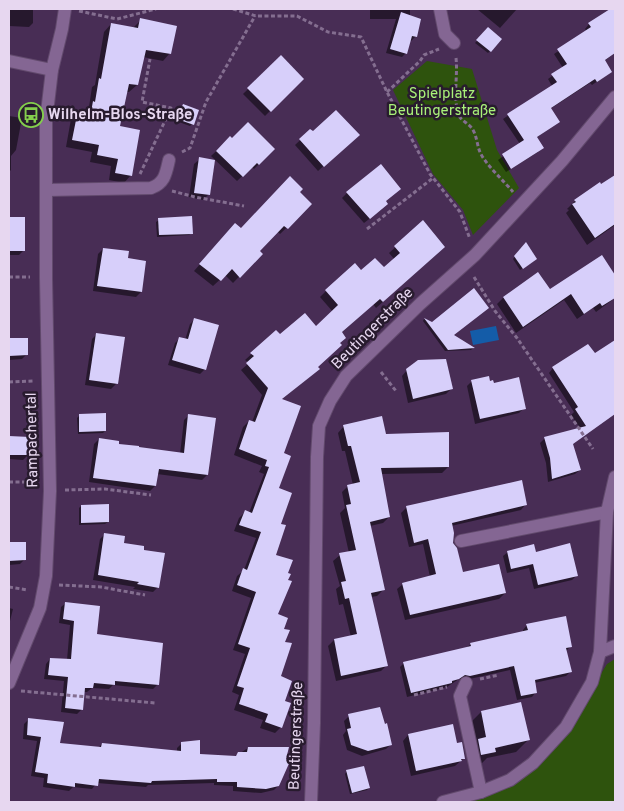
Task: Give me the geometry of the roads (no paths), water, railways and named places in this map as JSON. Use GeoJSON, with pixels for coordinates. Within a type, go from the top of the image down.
{"type":"FeatureCollection","features":[{"type":"Feature","properties":{"kind":"street"},"geometry":{"type":"LineString","coordinates":[[440,9],[445,34],[454,43]]}},
{"type":"Feature","properties":{"kind":"street","name":"Rampachertal"},"geometry":{"type":"LineString","coordinates":[[14,686],[40,608],[44,584],[50,486],[46,278],[46,121],[52,70],[62,29],[71,10]]}},
{"type":"Feature","properties":{"kind":"street"},"geometry":{"type":"LineString","coordinates":[[9,61],[52,70]]}},
{"type":"Feature","properties":{"kind":"street","name":"Beutingerstraße"},"geometry":{"type":"LineString","coordinates":[[311,802],[319,426],[330,402],[346,376],[420,304],[475,255],[562,161],[615,97]]}},
{"type":"Feature","properties":{"kind":"street"},"geometry":{"type":"LineString","coordinates":[[46,190],[151,188],[158,186],[165,178],[169,160]]}},
{"type":"Feature","properties":{"kind":"street"},"geometry":{"type":"LineString","coordinates":[[443,802],[481,792],[510,780],[533,763],[566,727],[592,682],[600,652],[607,512],[615,477]]}},
{"type":"Feature","properties":{"kind":"street"},"geometry":{"type":"LineString","coordinates":[[460,541],[607,512]]}},
{"type":"Feature","properties":{"kind":"street"},"geometry":{"type":"LineString","coordinates":[[600,652],[615,646]]}},
{"type":"Feature","properties":{"kind":"street"},"geometry":{"type":"LineString","coordinates":[[466,683],[460,696],[481,792]]}},
{"type":"Feature","properties":{"kind":"water"},"geometry":{"type":"Polygon","coordinates":[[[496,326],[499,340],[473,345],[470,331],[496,326]]]}},
{"type":"Feature","properties":{"kind":"place","name":"Wilhelm-Blos-Straße"},"geometry":{"type":"Point","coordinates":[31,115]}},
{"type":"Feature","properties":{"kind":"park label","name":"Spielplatz Beutingerstraße"},"geometry":{"type":"Point","coordinates":[442,102]}}]}
